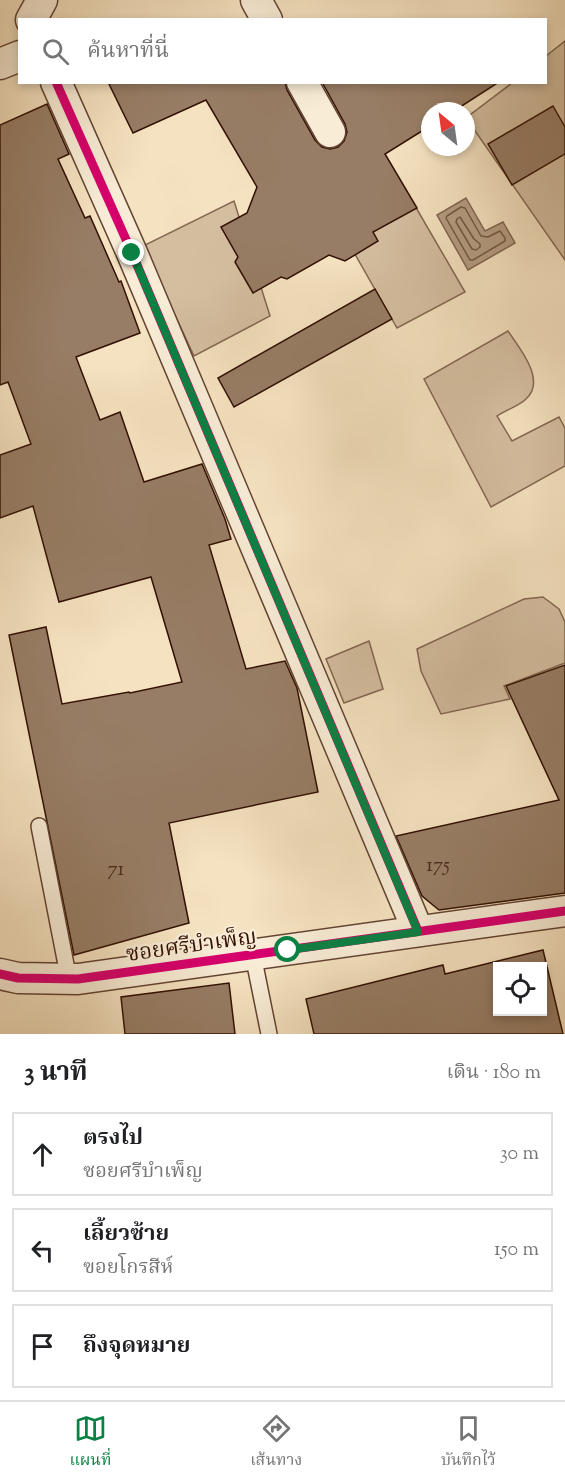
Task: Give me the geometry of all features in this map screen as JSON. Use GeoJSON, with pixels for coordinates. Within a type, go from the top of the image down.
{"type":"FeatureCollection","features":[{"type":"Feature","properties":{"kind":"street"},"geometry":{"type":"LineString","coordinates":[[32,18],[42,0]]}},
{"type":"Feature","properties":{"kind":"street"},"geometry":{"type":"LineString","coordinates":[[256,0],[266,18]]}},
{"type":"Feature","properties":{"kind":"street"},"geometry":{"type":"LineString","coordinates":[[0,64],[18,57]]}},
{"type":"Feature","properties":{"kind":"street"},"geometry":{"type":"LineString","coordinates":[[57,84],[132,253],[418,932]]}},
{"type":"Feature","properties":{"kind":"street"},"geometry":{"type":"LineString","coordinates":[[303,84],[330,132]]}},
{"type":"Feature","properties":{"kind":"street","name":"ซอยศรีบำเพ็ญ"},"geometry":{"type":"LineString","coordinates":[[0,974],[18,978],[69,980],[565,911]]}},
{"type":"Feature","properties":{"kind":"lane"},"geometry":{"type":"LineString","coordinates":[[39,826],[69,980]]}},
{"type":"Feature","properties":{"kind":"lane"},"geometry":{"type":"LineString","coordinates":[[253,955],[269,1034]]}},
{"type":"Feature","properties":{"kind":"shaded area"},"geometry":{"type":"Polygon","coordinates":[[[565,41],[565,260],[475,131],[475,111],[511,84],[547,84],[547,55],[565,41]]]}},
{"type":"Feature","properties":{"kind":"shaded area"},"geometry":{"type":"Polygon","coordinates":[[[411,199],[465,292],[397,328],[348,242],[411,199]]]}},
{"type":"Feature","properties":{"kind":"shaded area"},"geometry":{"type":"Polygon","coordinates":[[[234,201],[270,316],[194,356],[143,246],[234,201]]]}},
{"type":"Feature","properties":{"kind":"shaded area"},"geometry":{"type":"Polygon","coordinates":[[[508,331],[529,364],[534,383],[526,399],[497,416],[512,441],[559,417],[565,428],[565,466],[491,507],[424,379],[508,331]]]}},
{"type":"Feature","properties":{"kind":"shaded area"},"geometry":{"type":"Polygon","coordinates":[[[543,597],[559,609],[565,622],[565,663],[504,686],[510,699],[441,714],[421,671],[417,649],[524,599],[543,597]]]}},
{"type":"Feature","properties":{"kind":"shaded area"},"geometry":{"type":"Polygon","coordinates":[[[369,641],[383,689],[344,703],[326,659],[369,641]]]}},
{"type":"Feature","properties":{"kind":"water"},"geometry":{"type":"Polygon","coordinates":[[[466,198],[485,231],[503,222],[515,243],[468,270],[437,215],[466,198]]]}},
{"type":"Feature","properties":{"kind":"building"},"geometry":{"type":"Polygon","coordinates":[[[109,84],[286,84],[315,140],[322,147],[330,149],[338,147],[344,141],[347,132],[323,84],[496,84],[468,102],[421,102],[421,132],[385,154],[417,208],[373,232],[378,241],[345,261],[329,255],[287,279],[281,277],[253,293],[235,262],[238,257],[221,227],[247,213],[257,187],[206,100],[133,133],[109,84]]]}},
{"type":"Feature","properties":{"kind":"building"},"geometry":{"type":"Polygon","coordinates":[[[47,104],[69,154],[58,159],[85,218],[90,216],[119,282],[121,281],[140,333],[76,357],[100,420],[120,412],[144,482],[202,464],[231,539],[209,545],[246,669],[285,661],[297,688],[318,792],[169,823],[189,923],[74,955],[9,635],[46,627],[62,704],[182,682],[151,577],[59,602],[33,506],[0,518],[0,455],[31,444],[8,382],[0,385],[0,125],[47,104]]]}},
{"type":"Feature","properties":{"kind":"building"},"geometry":{"type":"Polygon","coordinates":[[[553,106],[565,127],[565,154],[512,185],[488,144],[553,106]]]}},
{"type":"Feature","properties":{"kind":"building"},"geometry":{"type":"Polygon","coordinates":[[[375,289],[392,319],[234,407],[218,378],[375,289]]]}},
{"type":"Feature","properties":{"kind":"building"},"geometry":{"type":"Polygon","coordinates":[[[565,665],[565,893],[439,910],[422,896],[396,836],[559,800],[506,686],[565,665]]]}},
{"type":"Feature","properties":{"kind":"building"},"geometry":{"type":"Polygon","coordinates":[[[543,950],[546,962],[494,962],[543,950]]]}},
{"type":"Feature","properties":{"kind":"building"},"geometry":{"type":"Polygon","coordinates":[[[493,962],[493,1016],[547,1016],[547,967],[563,1034],[314,1034],[306,999],[443,965],[445,974],[493,962]]]}},
{"type":"Feature","properties":{"kind":"building"},"geometry":{"type":"Polygon","coordinates":[[[229,983],[235,1034],[125,1034],[121,997],[229,983]]]}},
{"type":"Feature","properties":{"kind":"cycle path"},"geometry":{"type":"LineString","coordinates":[[57,84],[132,253],[418,931]]}},
{"type":"Feature","properties":{"kind":"cycle path"},"geometry":{"type":"LineString","coordinates":[[0,974],[18,978],[78,979],[565,911]]}},
{"type":"Feature","properties":{"kind":"route"},"geometry":{"type":"LineString","coordinates":[[132,253],[418,932],[288,950]]}}]}
